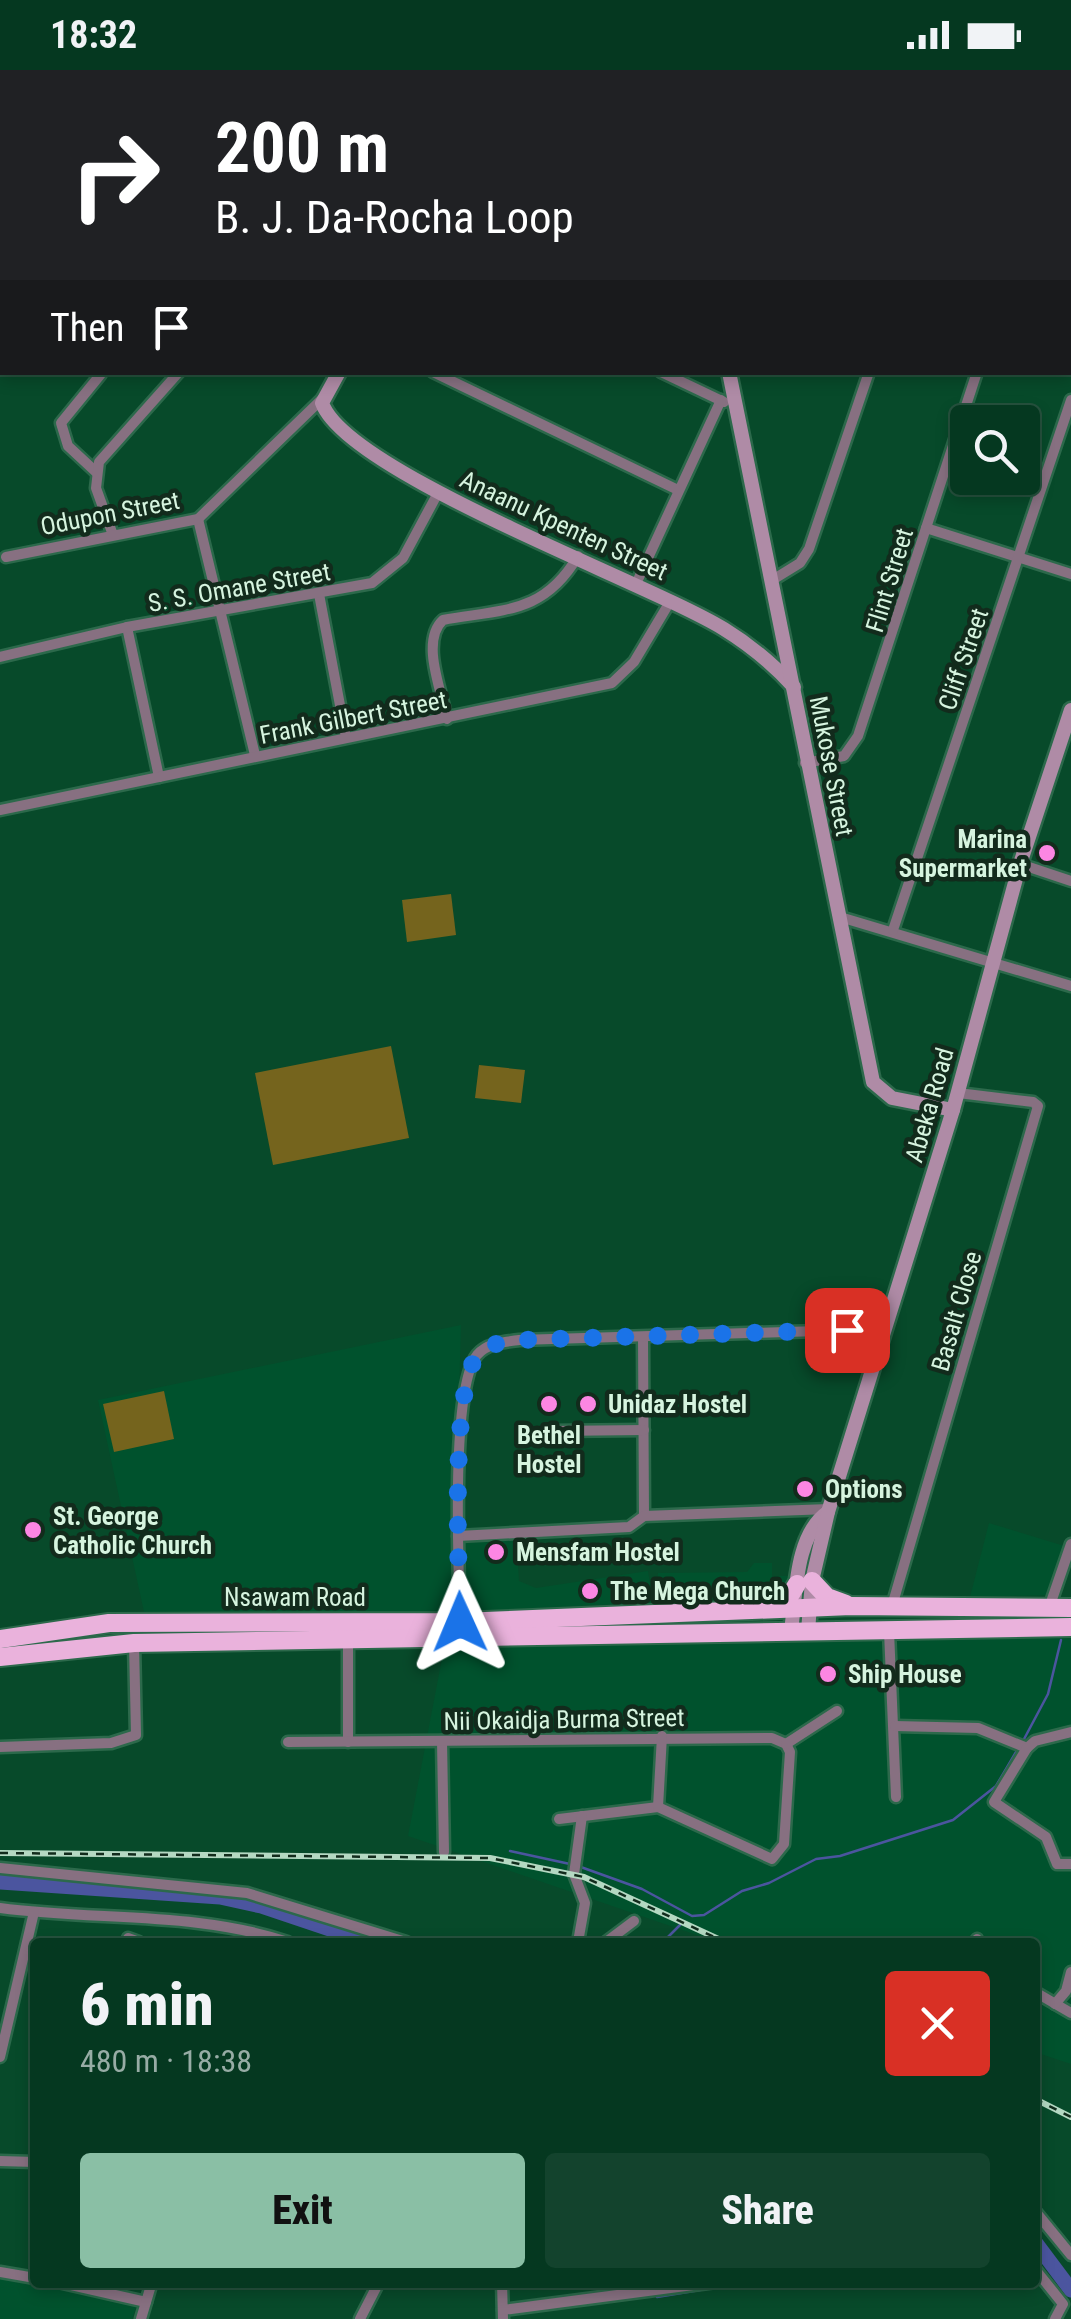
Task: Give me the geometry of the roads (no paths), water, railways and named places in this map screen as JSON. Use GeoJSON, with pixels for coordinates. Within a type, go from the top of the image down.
{"type":"FeatureCollection","features":[{"type":"Feature","properties":{"kind":"highway"},"geometry":{"type":"LineString","coordinates":[[774,1608],[786,1602],[805,1582],[828,1598],[851,1606]]}},
{"type":"Feature","properties":{"kind":"highway","name":"Nsawam Road"},"geometry":{"type":"LineString","coordinates":[[0,1639],[109,1623],[460,1622],[851,1606],[1071,1608]]}},
{"type":"Feature","properties":{"kind":"highway","name":"Nsawam Road"},"geometry":{"type":"LineString","coordinates":[[0,1657],[134,1643],[1071,1627]]}},
{"type":"Feature","properties":{"kind":"street"},"geometry":{"type":"LineString","coordinates":[[96,472],[68,446],[62,423],[100,375]]}},
{"type":"Feature","properties":{"kind":"street"},"geometry":{"type":"LineString","coordinates":[[113,535],[96,488],[99,462],[176,375]]}},
{"type":"Feature","properties":{"kind":"street","name":"Odupon Street"},"geometry":{"type":"LineString","coordinates":[[6,557],[198,519],[322,399],[337,375]]}},
{"type":"Feature","properties":{"kind":"street"},"geometry":{"type":"LineString","coordinates":[[439,375],[678,490]]}},
{"type":"Feature","properties":{"kind":"street"},"geometry":{"type":"LineString","coordinates":[[667,375],[736,407]]}},
{"type":"Feature","properties":{"kind":"street","name":"Mukose Street"},"geometry":{"type":"LineString","coordinates":[[730,375],[774,579],[805,763],[873,1082],[892,1098],[953,1110]]}},
{"type":"Feature","properties":{"kind":"street"},"geometry":{"type":"LineString","coordinates":[[774,579],[800,563],[809,549],[868,375]]}},
{"type":"Feature","properties":{"kind":"street","name":"Flint Street"},"geometry":{"type":"LineString","coordinates":[[805,763],[844,756],[858,736],[886,662],[976,375]]}},
{"type":"Feature","properties":{"kind":"street","name":"Anaanu Kpenten Street"},"geometry":{"type":"LineString","coordinates":[[322,399],[327,417],[348,436],[440,492],[671,600],[755,650],[795,688]]}},
{"type":"Feature","properties":{"kind":"street"},"geometry":{"type":"LineString","coordinates":[[636,584],[721,400]]}},
{"type":"Feature","properties":{"kind":"street","name":"Cliff Street"},"geometry":{"type":"LineString","coordinates":[[892,930],[1071,400]]}},
{"type":"Feature","properties":{"kind":"street","name":"S. S. Omane Street"},"geometry":{"type":"LineString","coordinates":[[0,657],[126,627],[372,583],[403,558],[440,492]]}},
{"type":"Feature","properties":{"kind":"street"},"geometry":{"type":"LineString","coordinates":[[198,519],[255,755]]}},
{"type":"Feature","properties":{"kind":"street"},"geometry":{"type":"LineString","coordinates":[[926,528],[1071,574]]}},
{"type":"Feature","properties":{"kind":"street"},"geometry":{"type":"LineString","coordinates":[[447,719],[432,643],[434,628],[444,620],[541,599],[564,580],[578,556]]}},
{"type":"Feature","properties":{"kind":"street"},"geometry":{"type":"LineString","coordinates":[[320,594],[346,736]]}},
{"type":"Feature","properties":{"kind":"street","name":"Frank Gilbert Street"},"geometry":{"type":"LineString","coordinates":[[0,810],[612,683],[634,662],[671,600]]}},
{"type":"Feature","properties":{"kind":"street"},"geometry":{"type":"LineString","coordinates":[[126,627],[159,778]]}},
{"type":"Feature","properties":{"kind":"street","name":"Abeka Road"},"geometry":{"type":"LineString","coordinates":[[800,1631],[810,1534],[828,1511],[953,1110],[1020,864],[1064,749],[1071,710]]}},
{"type":"Feature","properties":{"kind":"street"},"geometry":{"type":"LineString","coordinates":[[1020,864],[1071,880]]}},
{"type":"Feature","properties":{"kind":"street"},"geometry":{"type":"LineString","coordinates":[[840,917],[1071,986]]}},
{"type":"Feature","properties":{"kind":"street","name":"Basalt Close"},"geometry":{"type":"LineString","coordinates":[[892,1606],[1038,1106],[1033,1102],[958,1092]]}},
{"type":"Feature","properties":{"kind":"street"},"geometry":{"type":"LineString","coordinates":[[460,1622],[458,1536],[467,1375],[478,1353],[494,1344],[519,1340],[884,1329]]}},
{"type":"Feature","properties":{"kind":"street"},"geometry":{"type":"LineString","coordinates":[[642,1336],[644,1516]]}},
{"type":"Feature","properties":{"kind":"street"},"geometry":{"type":"LineString","coordinates":[[551,1431],[644,1430]]}},
{"type":"Feature","properties":{"kind":"street"},"geometry":{"type":"LineString","coordinates":[[458,1536],[629,1526],[644,1516],[828,1511]]}},
{"type":"Feature","properties":{"kind":"street"},"geometry":{"type":"LineString","coordinates":[[1049,1608],[1071,1544]]}},
{"type":"Feature","properties":{"kind":"street"},"geometry":{"type":"LineString","coordinates":[[889,1630],[896,1797]]}},
{"type":"Feature","properties":{"kind":"street"},"geometry":{"type":"LineString","coordinates":[[348,1640],[348,1742]]}},
{"type":"Feature","properties":{"kind":"street"},"geometry":{"type":"LineString","coordinates":[[0,1747],[110,1743],[136,1735],[134,1643]]}},
{"type":"Feature","properties":{"kind":"street"},"geometry":{"type":"LineString","coordinates":[[559,1819],[658,1808],[772,1859],[784,1844],[788,1814],[790,1752],[783,1741],[836,1711]]}},
{"type":"Feature","properties":{"kind":"street"},"geometry":{"type":"LineString","coordinates":[[895,1726],[978,1728],[1026,1748]]}},
{"type":"Feature","properties":{"kind":"street"},"geometry":{"type":"LineString","coordinates":[[1071,1732],[1035,1741],[1026,1748],[994,1802],[1046,1837],[1057,1864],[1071,1864]]}},
{"type":"Feature","properties":{"kind":"street"},"geometry":{"type":"LineString","coordinates":[[658,1808],[662,1736]]}},
{"type":"Feature","properties":{"kind":"street","name":"Nii Okaidja Burma Street"},"geometry":{"type":"LineString","coordinates":[[288,1742],[662,1736],[783,1741]]}},
{"type":"Feature","properties":{"kind":"street"},"geometry":{"type":"LineString","coordinates":[[442,1740],[444,1852]]}},
{"type":"Feature","properties":{"kind":"street"},"geometry":{"type":"LineString","coordinates":[[579,1938],[585,1903],[574,1874],[582,1816]]}},
{"type":"Feature","properties":{"kind":"street"},"geometry":{"type":"LineString","coordinates":[[0,1868],[247,1893],[393,1938]]}},
{"type":"Feature","properties":{"kind":"street"},"geometry":{"type":"LineString","coordinates":[[0,1908],[211,1923],[243,1927],[276,1938]]}},
{"type":"Feature","properties":{"kind":"street"},"geometry":{"type":"LineString","coordinates":[[0,2057],[34,1912]]}},
{"type":"Feature","properties":{"kind":"street"},"geometry":{"type":"LineString","coordinates":[[611,1938],[634,1921]]}},
{"type":"Feature","properties":{"kind":"street"},"geometry":{"type":"LineString","coordinates":[[1055,2004],[1066,1991],[1071,1972]]}},
{"type":"Feature","properties":{"kind":"street"},"geometry":{"type":"LineString","coordinates":[[1040,1995],[1071,2013]]}},
{"type":"Feature","properties":{"kind":"street"},"geometry":{"type":"LineString","coordinates":[[0,2161],[30,2162]]}},
{"type":"Feature","properties":{"kind":"street"},"geometry":{"type":"LineString","coordinates":[[1040,2217],[1071,2255]]}},
{"type":"Feature","properties":{"kind":"street"},"geometry":{"type":"LineString","coordinates":[[0,2272],[30,2277]]}},
{"type":"Feature","properties":{"kind":"street"},"geometry":{"type":"LineString","coordinates":[[1040,2275],[1059,2298],[1062,2310],[1055,2319]]}},
{"type":"Feature","properties":{"kind":"street"},"geometry":{"type":"LineString","coordinates":[[84,2288],[146,2302]]}},
{"type":"Feature","properties":{"kind":"street"},"geometry":{"type":"LineString","coordinates":[[141,2319],[150,2288]]}},
{"type":"Feature","properties":{"kind":"street"},"geometry":{"type":"LineString","coordinates":[[360,2319],[376,2288]]}},
{"type":"Feature","properties":{"kind":"street"},"geometry":{"type":"LineString","coordinates":[[502,2288],[503,2314],[676,2288]]}},
{"type":"Feature","properties":{"kind":"waterway"},"geometry":{"type":"LineString","coordinates":[[1023,1741],[1048,1694],[1061,1640]]}},
{"type":"Feature","properties":{"kind":"waterway"},"geometry":{"type":"LineString","coordinates":[[578,1866],[642,1889],[692,1916],[704,1915],[742,1891],[769,1883],[816,1859],[840,1856],[953,1820],[996,1786],[1019,1747]]}},
{"type":"Feature","properties":{"kind":"waterway"},"geometry":{"type":"LineString","coordinates":[[510,1851],[570,1864]]}},
{"type":"Feature","properties":{"kind":"waterway"},"geometry":{"type":"LineString","coordinates":[[0,1882],[220,1897],[261,1906],[356,1938]]}},
{"type":"Feature","properties":{"kind":"waterway"},"geometry":{"type":"LineString","coordinates":[[667,1938],[680,1925]]}},
{"type":"Feature","properties":{"kind":"waterway"},"geometry":{"type":"LineString","coordinates":[[1040,2249],[1071,2290]]}},
{"type":"Feature","properties":{"kind":"waterway"},"geometry":{"type":"LineString","coordinates":[[657,2297],[712,2288]]}},
{"type":"Feature","properties":{"kind":"railway"},"geometry":{"type":"LineString","coordinates":[[0,1853],[490,1858],[584,1877],[716,1938]]}},
{"type":"Feature","properties":{"kind":"railway"},"geometry":{"type":"LineString","coordinates":[[1040,2102],[1071,2117]]}},
{"type":"Feature","properties":{"kind":"place","name":"Marina Supermarket"},"geometry":{"type":"Point","coordinates":[1047,853]}},
{"type":"Feature","properties":{"kind":"place","name":"Bethel Hostel"},"geometry":{"type":"Point","coordinates":[549,1404]}},
{"type":"Feature","properties":{"kind":"place","name":"Unidaz Hostel"},"geometry":{"type":"Point","coordinates":[588,1404]}},
{"type":"Feature","properties":{"kind":"place","name":"Options"},"geometry":{"type":"Point","coordinates":[805,1489]}},
{"type":"Feature","properties":{"kind":"place","name":"St. George Catholic Church"},"geometry":{"type":"Point","coordinates":[33,1530]}},
{"type":"Feature","properties":{"kind":"place","name":"Mensfam Hostel"},"geometry":{"type":"Point","coordinates":[496,1552]}},
{"type":"Feature","properties":{"kind":"place","name":"The Mega Church"},"geometry":{"type":"Point","coordinates":[590,1591]}},
{"type":"Feature","properties":{"kind":"place","name":"Ship House"},"geometry":{"type":"Point","coordinates":[828,1674]}}]}
